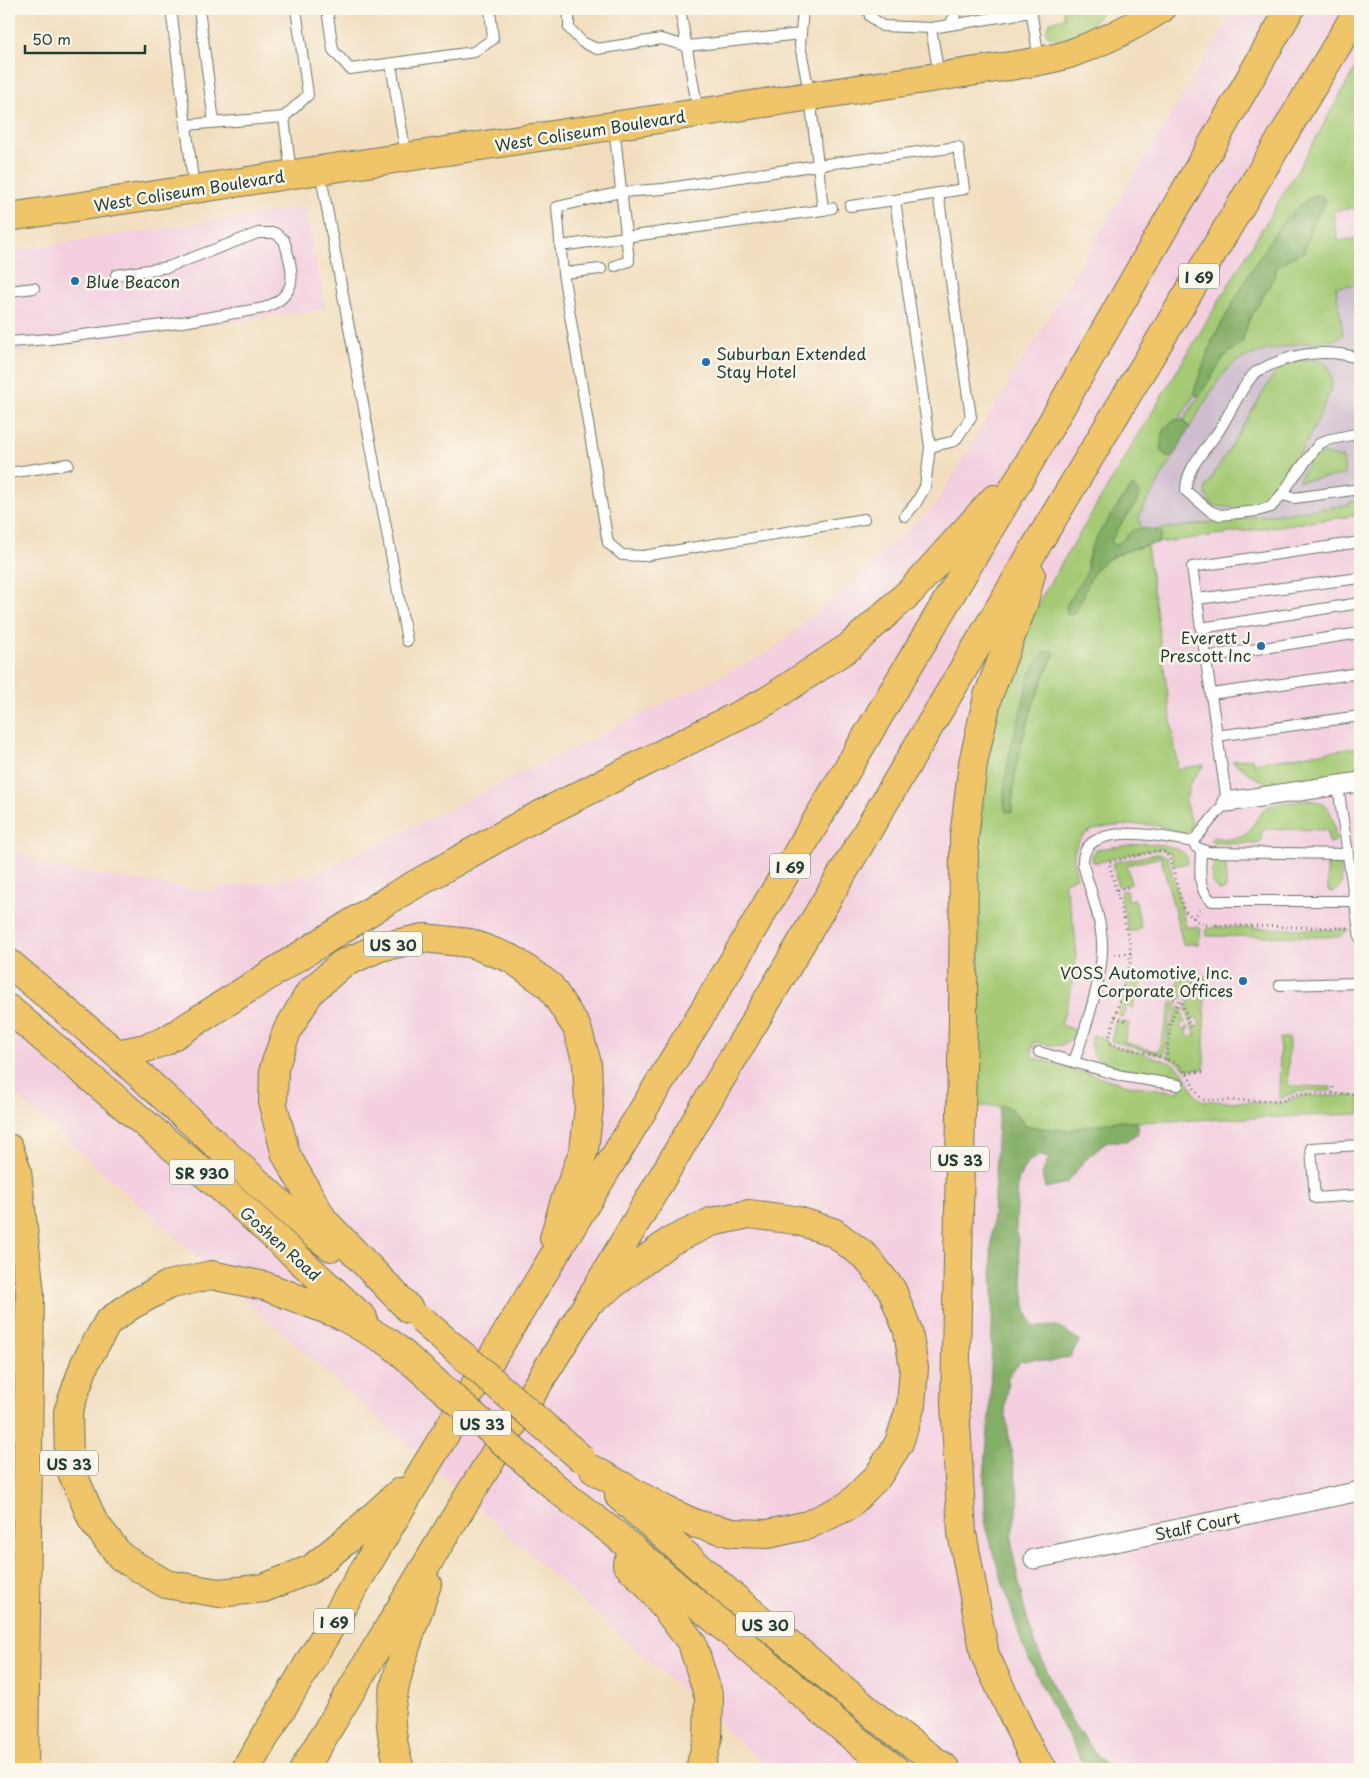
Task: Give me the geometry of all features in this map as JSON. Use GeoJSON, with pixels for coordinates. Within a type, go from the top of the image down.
{"type":"FeatureCollection","features":[{"type":"Feature","properties":{"kind":"main road","name":"West Coliseum Boulevard"},"geometry":{"type":"LineString","coordinates":[[9,217],[1040,61],[1068,55],[1094,44],[1161,9]]}},
{"type":"Feature","properties":{"kind":"main road","name":"I 69"},"geometry":{"type":"LineString","coordinates":[[246,1769],[422,1472],[718,987],[1031,459],[1290,9]]}},
{"type":"Feature","properties":{"kind":"main road","name":"I 69"},"geometry":{"type":"LineString","coordinates":[[304,1769],[442,1539],[588,1303],[1038,543],[1359,9]]}},
{"type":"Feature","properties":{"kind":"main road"},"geometry":{"type":"LineString","coordinates":[[117,1054],[146,1048],[165,1041],[393,897],[524,823],[767,700],[849,647],[910,591],[1031,459]]}},
{"type":"Feature","properties":{"kind":"main road","name":"US 33"},"geometry":{"type":"LineString","coordinates":[[1038,543],[1023,605],[988,696],[973,763],[964,837],[963,1016],[955,1404],[962,1533],[985,1656],[1032,1755],[1043,1769]]}},
{"type":"Feature","properties":{"kind":"main road","name":"US 30"},"geometry":{"type":"LineString","coordinates":[[545,1272],[564,1203],[584,1150],[589,1107],[587,1062],[577,1028],[550,986],[512,959],[470,943],[424,938],[380,947],[342,964],[310,992],[287,1031],[274,1068],[273,1106],[286,1155],[324,1221],[415,1315],[588,1464],[627,1505],[881,1721],[946,1769]]}},
{"type":"Feature","properties":{"kind":"main road","name":"SR 930"},"geometry":{"type":"LineString","coordinates":[[9,963],[117,1054],[314,1234],[415,1315]]}},
{"type":"Feature","properties":{"kind":"main road","name":"Goshen Road"},"geometry":{"type":"LineString","coordinates":[[9,1009],[218,1186],[396,1348]]}},
{"type":"Feature","properties":{"kind":"main road"},"geometry":{"type":"LineString","coordinates":[[9,1148],[17,1171],[30,1293],[24,1769]]}},
{"type":"Feature","properties":{"kind":"main road"},"geometry":{"type":"LineString","coordinates":[[588,1303],[629,1275],[670,1242],[711,1222],[749,1214],[795,1220],[832,1232],[866,1258],[892,1290],[908,1331],[914,1368],[911,1405],[899,1443],[878,1476],[848,1506],[808,1525],[768,1534],[734,1533],[696,1524],[665,1510],[588,1464]]}},
{"type":"Feature","properties":{"kind":"main road","name":"US 33"},"geometry":{"type":"LineString","coordinates":[[422,1472],[354,1534],[311,1569],[264,1588],[219,1593],[166,1584],[121,1557],[93,1521],[69,1466],[68,1412],[85,1363],[108,1322],[130,1306],[168,1285],[211,1275],[265,1286],[340,1315],[396,1348],[567,1497],[615,1534],[860,1743],[895,1769]]}},
{"type":"Feature","properties":{"kind":"main road"},"geometry":{"type":"LineString","coordinates":[[567,1497],[606,1544],[647,1584],[692,1643],[709,1697],[708,1738],[700,1769]]}},
{"type":"Feature","properties":{"kind":"main road"},"geometry":{"type":"LineString","coordinates":[[400,1769],[395,1756],[391,1710],[401,1668],[442,1539]]}},
{"type":"Feature","properties":{"kind":"street"},"geometry":{"type":"LineString","coordinates":[[1227,802],[1360,782]]}},
{"type":"Feature","properties":{"kind":"street","name":"Stalf Court"},"geometry":{"type":"LineString","coordinates":[[1034,1560],[1360,1491]]}},
{"type":"Feature","properties":{"kind":"lane"},"geometry":{"type":"LineString","coordinates":[[171,9],[194,189]]}},
{"type":"Feature","properties":{"kind":"lane"},"geometry":{"type":"LineString","coordinates":[[199,9],[214,122]]}},
{"type":"Feature","properties":{"kind":"lane"},"geometry":{"type":"LineString","coordinates":[[186,126],[284,117],[308,95],[296,9]]}},
{"type":"Feature","properties":{"kind":"lane"},"geometry":{"type":"LineString","coordinates":[[327,9],[333,50],[350,69],[474,52],[493,40],[490,9]]}},
{"type":"Feature","properties":{"kind":"lane"},"geometry":{"type":"LineString","coordinates":[[569,9],[569,28],[582,42],[597,49],[661,39],[687,46],[801,34]]}},
{"type":"Feature","properties":{"kind":"lane"},"geometry":{"type":"LineString","coordinates":[[680,9],[699,114]]}},
{"type":"Feature","properties":{"kind":"lane"},"geometry":{"type":"LineString","coordinates":[[560,246],[827,209],[818,165],[810,96],[800,45],[803,9]]}},
{"type":"Feature","properties":{"kind":"lane"},"geometry":{"type":"LineString","coordinates":[[868,9],[870,16],[882,26],[930,28],[1031,10],[1040,61]]}},
{"type":"Feature","properties":{"kind":"lane"},"geometry":{"type":"LineString","coordinates":[[950,25],[958,9]]}},
{"type":"Feature","properties":{"kind":"lane"},"geometry":{"type":"LineString","coordinates":[[930,28],[939,77]]}},
{"type":"Feature","properties":{"kind":"lane"},"geometry":{"type":"LineString","coordinates":[[391,64],[406,158]]}},
{"type":"Feature","properties":{"kind":"lane"},"geometry":{"type":"LineString","coordinates":[[284,117],[291,175]]}},
{"type":"Feature","properties":{"kind":"lane"},"geometry":{"type":"LineString","coordinates":[[614,126],[630,261],[615,266]]}},
{"type":"Feature","properties":{"kind":"lane"},"geometry":{"type":"LineString","coordinates":[[850,206],[964,189],[958,148],[818,165],[663,189],[621,192],[557,207],[563,273],[608,543],[622,555],[643,556],[864,519]]}},
{"type":"Feature","properties":{"kind":"lane"},"geometry":{"type":"LineString","coordinates":[[320,170],[407,641]]}},
{"type":"Feature","properties":{"kind":"lane"},"geometry":{"type":"LineString","coordinates":[[930,446],[955,441],[971,417],[938,193]]}},
{"type":"Feature","properties":{"kind":"lane"},"geometry":{"type":"LineString","coordinates":[[895,200],[930,446],[925,487],[916,503],[905,516]]}},
{"type":"Feature","properties":{"kind":"lane"},"geometry":{"type":"LineString","coordinates":[[9,342],[78,336],[171,324],[264,308],[278,303],[286,296],[291,287],[284,240],[275,233],[258,233],[168,267],[116,275]]}},
{"type":"Feature","properties":{"kind":"lane"},"geometry":{"type":"LineString","coordinates":[[563,273],[601,269]]}},
{"type":"Feature","properties":{"kind":"lane"},"geometry":{"type":"LineString","coordinates":[[9,291],[34,288]]}},
{"type":"Feature","properties":{"kind":"lane"},"geometry":{"type":"LineString","coordinates":[[1360,359],[1344,354],[1328,353],[1300,356],[1273,363],[1253,374],[1219,430],[1198,458],[1186,482],[1186,491],[1210,511],[1220,515],[1257,511],[1271,507],[1319,444],[1327,440],[1360,433]]}},
{"type":"Feature","properties":{"kind":"lane"},"geometry":{"type":"LineString","coordinates":[[9,473],[68,464]]}},
{"type":"Feature","properties":{"kind":"lane"},"geometry":{"type":"LineString","coordinates":[[1282,495],[1294,498],[1360,489]]}},
{"type":"Feature","properties":{"kind":"lane"},"geometry":{"type":"LineString","coordinates":[[1192,842],[1217,811],[1227,802],[1192,567],[1360,542]]}},
{"type":"Feature","properties":{"kind":"lane"},"geometry":{"type":"LineString","coordinates":[[1197,599],[1360,578]]}},
{"type":"Feature","properties":{"kind":"lane"},"geometry":{"type":"LineString","coordinates":[[1201,628],[1360,603]]}},
{"type":"Feature","properties":{"kind":"lane"},"geometry":{"type":"LineString","coordinates":[[1205,658],[1360,633]]}},
{"type":"Feature","properties":{"kind":"lane"},"geometry":{"type":"LineString","coordinates":[[1211,694],[1360,673]]}},
{"type":"Feature","properties":{"kind":"lane"},"geometry":{"type":"LineString","coordinates":[[1217,736],[1360,716]]}},
{"type":"Feature","properties":{"kind":"lane"},"geometry":{"type":"LineString","coordinates":[[1338,786],[1360,938]]}},
{"type":"Feature","properties":{"kind":"lane"},"geometry":{"type":"LineString","coordinates":[[1074,1062],[1086,1026],[1102,957],[1101,931],[1082,856],[1086,847],[1093,841],[1106,837],[1138,833],[1192,842],[1201,850],[1208,852],[1348,854]]}},
{"type":"Feature","properties":{"kind":"lane"},"geometry":{"type":"LineString","coordinates":[[1201,850],[1201,885],[1206,896],[1212,901],[1356,901]]}},
{"type":"Feature","properties":{"kind":"lane"},"geometry":{"type":"LineString","coordinates":[[1280,985],[1360,984]]}},
{"type":"Feature","properties":{"kind":"lane"},"geometry":{"type":"LineString","coordinates":[[1039,1052],[1141,1080],[1178,1085]]}},
{"type":"Feature","properties":{"kind":"lane"},"geometry":{"type":"LineString","coordinates":[[1360,1145],[1311,1148],[1315,1198],[1360,1195]]}},
{"type":"Feature","properties":{"kind":"path"},"geometry":{"type":"LineString","coordinates":[[1348,928],[1204,925],[1184,910],[1170,859],[1165,852],[1155,851],[1109,862],[1132,953],[1109,1043],[1180,1066],[1187,1073],[1199,1097],[1205,1100],[1282,1101],[1296,1094],[1360,1094]]}},
{"type":"Feature","properties":{"kind":"path"},"geometry":{"type":"LineString","coordinates":[[1117,890],[1132,886]]}},
{"type":"Feature","properties":{"kind":"path"},"geometry":{"type":"LineString","coordinates":[[1193,918],[1203,906]]}},
{"type":"Feature","properties":{"kind":"path"},"geometry":{"type":"LineString","coordinates":[[1115,954],[1132,953]]}},
{"type":"Feature","properties":{"kind":"path"},"geometry":{"type":"LineString","coordinates":[[1166,1060],[1171,1022],[1175,1009],[1192,989],[1192,971]]}},
{"type":"Feature","properties":{"kind":"path"},"geometry":{"type":"LineString","coordinates":[[1173,999],[1182,1002]]}},
{"type":"Feature","properties":{"kind":"path"},"geometry":{"type":"LineString","coordinates":[[1182,1002],[1190,1027]]}},
{"type":"Feature","properties":{"kind":"path"},"geometry":{"type":"LineString","coordinates":[[1115,1017],[1129,1022]]}},
{"type":"Feature","properties":{"kind":"path"},"geometry":{"type":"LineString","coordinates":[[1187,1073],[1204,1072]]}},
{"type":"Feature","properties":{"kind":"path"},"geometry":{"type":"LineString","coordinates":[[1333,1087],[1333,1094]]}},
{"type":"Feature","properties":{"kind":"shaded area"},"geometry":{"type":"Polygon","coordinates":[[[1235,9],[1360,9],[1360,1769],[770,1769],[9,1088],[9,846],[48,867],[205,891],[316,874],[774,650],[933,508],[1235,9]]]}},
{"type":"Feature","properties":{"kind":"shaded area"},"geometry":{"type":"Polygon","coordinates":[[[305,207],[325,309],[9,353],[9,251],[305,207]]]}},
{"type":"Feature","properties":{"kind":"shaded area"},"geometry":{"type":"Polygon","coordinates":[[[1360,276],[1360,515],[1147,545],[1085,566],[1226,344],[1327,280],[1360,276]]]}},
{"type":"Feature","properties":{"kind":"green space"},"geometry":{"type":"Polygon","coordinates":[[[1063,9],[1102,9],[1091,25],[1079,33],[1058,38],[1047,35],[1046,30],[1050,22],[1064,18],[1063,9]]]}},
{"type":"Feature","properties":{"kind":"green space"},"geometry":{"type":"Polygon","coordinates":[[[1360,59],[1360,187],[1354,188],[1356,201],[1360,200],[1360,207],[1333,211],[1338,241],[1360,238],[1360,284],[1336,287],[1343,335],[1333,340],[1265,351],[1239,360],[1221,377],[1190,427],[1186,425],[1184,420],[1224,357],[1242,342],[1249,320],[1269,287],[1278,267],[1292,257],[1304,252],[1312,223],[1326,202],[1323,197],[1314,195],[1306,200],[1252,269],[1212,341],[1194,391],[1195,394],[1178,420],[1173,420],[1165,430],[1161,442],[1162,451],[1171,457],[1174,455],[1139,516],[1140,525],[1143,529],[1132,533],[1116,545],[1111,543],[1113,535],[1137,502],[1131,489],[1119,503],[1091,548],[1086,565],[1088,565],[1088,570],[1067,614],[1075,613],[1088,581],[1100,565],[1116,555],[1147,545],[1178,769],[1204,765],[1189,786],[1186,803],[1190,820],[1193,824],[1188,832],[1183,833],[1153,825],[1124,825],[1089,832],[1078,842],[1074,857],[1077,877],[1064,882],[1072,914],[1076,956],[1072,986],[1061,1025],[1073,1029],[1075,1032],[1063,1045],[1057,1046],[1034,1042],[1031,1057],[1128,1085],[1179,1092],[1181,1077],[1126,1069],[1098,1059],[1093,1054],[1091,1048],[1093,1035],[1106,1038],[1106,1042],[1109,1045],[1173,1064],[1183,1072],[1197,1096],[1204,1101],[1283,1103],[1300,1096],[1360,1096],[1360,1114],[1137,1122],[1119,1121],[1067,1130],[1027,1127],[1013,1110],[1006,1106],[976,1106],[980,844],[983,803],[995,720],[1030,619],[1045,591],[1310,149],[1360,59]],[[1055,653],[1030,676],[1007,770],[1004,804],[1012,812],[1016,770],[1025,730],[1055,653]]]}},
{"type":"Feature","properties":{"kind":"green space"},"geometry":{"type":"Polygon","coordinates":[[[1314,195],[1323,197],[1326,202],[1312,223],[1304,252],[1292,257],[1278,267],[1269,287],[1249,320],[1242,342],[1224,357],[1200,395],[1196,396],[1194,391],[1212,341],[1252,269],[1282,222],[1314,195]]]}},
{"type":"Feature","properties":{"kind":"green space"},"geometry":{"type":"Polygon","coordinates":[[[1304,360],[1324,362],[1329,367],[1332,382],[1331,390],[1314,428],[1280,489],[1263,504],[1239,508],[1213,506],[1206,495],[1205,489],[1273,376],[1287,365],[1304,360]]]}},
{"type":"Feature","properties":{"kind":"green space"},"geometry":{"type":"Polygon","coordinates":[[[1173,420],[1184,420],[1186,425],[1190,427],[1174,455],[1166,457],[1161,442],[1166,428],[1173,420]]]}},
{"type":"Feature","properties":{"kind":"green space"},"geometry":{"type":"Polygon","coordinates":[[[1325,454],[1343,458],[1345,475],[1298,481],[1312,460],[1325,454]]]}},
{"type":"Feature","properties":{"kind":"green space"},"geometry":{"type":"Polygon","coordinates":[[[1131,487],[1134,487],[1140,494],[1111,543],[1116,545],[1132,531],[1143,528],[1162,533],[1158,543],[1128,550],[1106,560],[1097,568],[1077,608],[1070,615],[1067,614],[1066,606],[1088,570],[1091,548],[1099,533],[1131,487]]]}},
{"type":"Feature","properties":{"kind":"green space"},"geometry":{"type":"Polygon","coordinates":[[[1360,500],[1360,515],[1158,543],[1161,536],[1159,531],[1152,530],[1349,505],[1349,502],[1360,500]]]}},
{"type":"Feature","properties":{"kind":"green space"},"geometry":{"type":"Polygon","coordinates":[[[1051,650],[1055,652],[1032,709],[1020,750],[1013,792],[1012,812],[1006,812],[1004,789],[1006,774],[1027,683],[1038,660],[1044,653],[1051,650]]]}},
{"type":"Feature","properties":{"kind":"green space"},"geometry":{"type":"Polygon","coordinates":[[[1360,747],[1360,772],[1278,784],[1270,784],[1254,777],[1232,761],[1252,758],[1253,763],[1360,747]]]}},
{"type":"Feature","properties":{"kind":"green space"},"geometry":{"type":"Polygon","coordinates":[[[1309,800],[1323,804],[1330,813],[1336,839],[1334,842],[1329,843],[1327,830],[1262,829],[1261,841],[1258,844],[1213,843],[1210,840],[1214,837],[1229,839],[1242,835],[1250,829],[1264,810],[1274,804],[1309,800]]]}},
{"type":"Feature","properties":{"kind":"green space"},"geometry":{"type":"Polygon","coordinates":[[[1145,843],[1178,849],[1187,857],[1188,863],[1174,866],[1171,853],[1161,849],[1093,862],[1093,854],[1098,849],[1145,843]]]}},
{"type":"Feature","properties":{"kind":"green space"},"geometry":{"type":"Polygon","coordinates":[[[1155,854],[1168,857],[1186,927],[1198,927],[1201,929],[1199,944],[1183,944],[1161,857],[1127,865],[1131,884],[1118,886],[1112,863],[1155,854]]]}},
{"type":"Feature","properties":{"kind":"green space"},"geometry":{"type":"Polygon","coordinates":[[[1224,861],[1226,864],[1226,888],[1221,891],[1217,889],[1213,882],[1212,869],[1216,862],[1224,861]]]}},
{"type":"Feature","properties":{"kind":"green space"},"geometry":{"type":"Polygon","coordinates":[[[1328,862],[1336,863],[1340,866],[1341,884],[1334,892],[1328,891],[1328,862]]]}},
{"type":"Feature","properties":{"kind":"green space"},"geometry":{"type":"Polygon","coordinates":[[[1126,890],[1128,900],[1135,899],[1141,927],[1136,931],[1129,931],[1120,895],[1121,891],[1126,890]]]}},
{"type":"Feature","properties":{"kind":"green space"},"geometry":{"type":"Polygon","coordinates":[[[1214,927],[1348,930],[1339,937],[1207,936],[1206,930],[1214,927]]]}},
{"type":"Feature","properties":{"kind":"green space"},"geometry":{"type":"Polygon","coordinates":[[[1180,974],[1190,975],[1190,985],[1181,999],[1173,998],[1180,974]]]}},
{"type":"Feature","properties":{"kind":"green space"},"geometry":{"type":"Polygon","coordinates":[[[1142,976],[1133,1008],[1126,1006],[1121,1017],[1118,1014],[1129,977],[1142,976]]]}},
{"type":"Feature","properties":{"kind":"green space"},"geometry":{"type":"Polygon","coordinates":[[[1194,976],[1205,976],[1204,1069],[1186,1069],[1178,1062],[1169,1058],[1168,1052],[1170,1032],[1179,1006],[1181,1006],[1185,1023],[1180,1024],[1181,1030],[1187,1029],[1186,1026],[1188,1026],[1188,1029],[1186,1030],[1188,1037],[1196,1035],[1191,1025],[1194,1027],[1200,1025],[1198,1018],[1191,1019],[1192,1022],[1189,1022],[1188,1011],[1185,1009],[1196,991],[1194,976]]]}},
{"type":"Feature","properties":{"kind":"green space"},"geometry":{"type":"Polygon","coordinates":[[[1172,1001],[1177,1003],[1170,1020],[1164,1056],[1111,1041],[1116,1021],[1129,1023],[1124,1042],[1158,1052],[1172,1001]]]}},
{"type":"Feature","properties":{"kind":"green space"},"geometry":{"type":"Polygon","coordinates":[[[1280,1038],[1289,1038],[1288,1086],[1331,1087],[1331,1091],[1295,1092],[1279,1099],[1280,1038]]]}},
{"type":"Feature","properties":{"kind":"green space"},"geometry":{"type":"Polygon","coordinates":[[[1000,1106],[1012,1110],[1027,1127],[1067,1130],[1119,1121],[1137,1122],[1138,1133],[1126,1141],[1108,1141],[1085,1160],[1067,1183],[1045,1188],[1042,1174],[1049,1157],[1040,1156],[1027,1162],[1018,1181],[1016,1227],[1026,1311],[1033,1327],[1056,1326],[1080,1340],[1070,1357],[1051,1362],[1034,1359],[1019,1362],[1008,1377],[1005,1411],[1019,1500],[1013,1527],[1012,1548],[1024,1608],[1036,1646],[1060,1699],[1075,1726],[1108,1769],[1090,1769],[1081,1759],[1053,1709],[1023,1646],[986,1530],[984,1478],[990,1406],[993,1287],[991,1255],[1000,1106]]]}},
{"type":"Feature","properties":{"kind":"place","name":"Blue Beacon"},"geometry":{"type":"Point","coordinates":[75,281]}},
{"type":"Feature","properties":{"kind":"place","name":"Suburban Extended Stay Hotel"},"geometry":{"type":"Point","coordinates":[706,362]}},
{"type":"Feature","properties":{"kind":"place","name":"Everett J Prescott Inc"},"geometry":{"type":"Point","coordinates":[1261,646]}},
{"type":"Feature","properties":{"kind":"place","name":"VOSS Automotive, Inc. Corporate Offices"},"geometry":{"type":"Point","coordinates":[1243,981]}}]}
